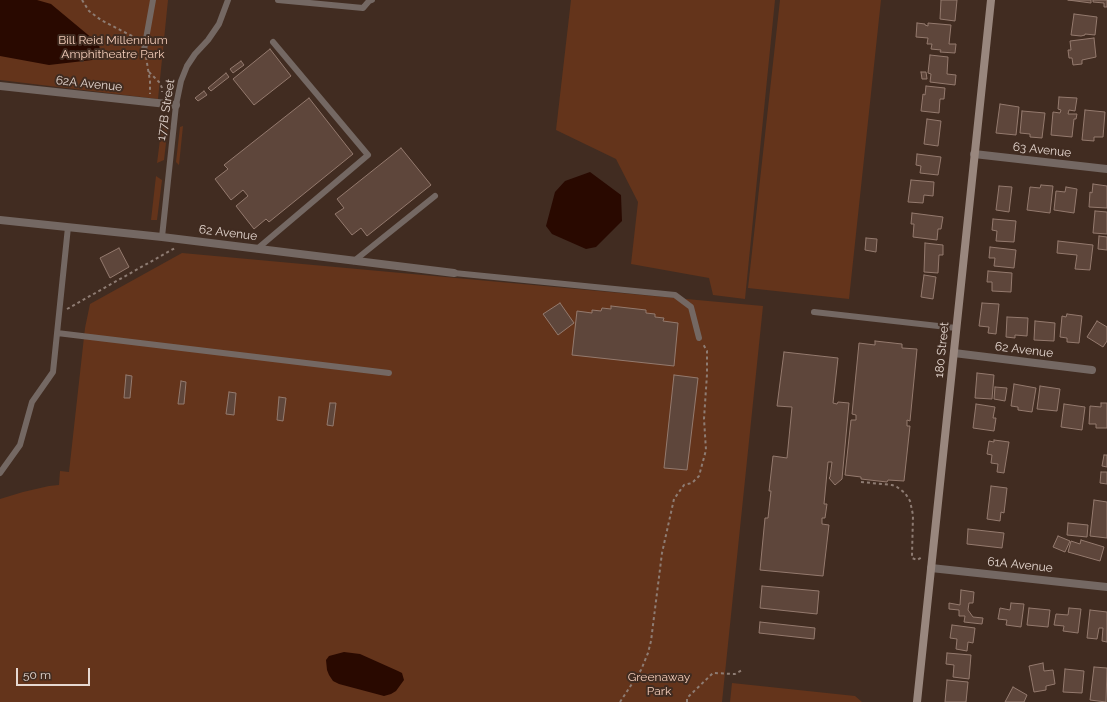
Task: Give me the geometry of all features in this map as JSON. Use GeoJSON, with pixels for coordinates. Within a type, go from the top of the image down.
{"type":"FeatureCollection","features":[{"type":"Feature","properties":{"kind":"street","name":"180 Street"},"geometry":{"type":"LineString","coordinates":[[917,702],[991,0]]}},
{"type":"Feature","properties":{"kind":"street","name":"62A Avenue"},"geometry":{"type":"LineString","coordinates":[[0,86],[176,105]]}},
{"type":"Feature","properties":{"kind":"street","name":"63 Avenue"},"geometry":{"type":"LineString","coordinates":[[974,154],[1107,169]]}},
{"type":"Feature","properties":{"kind":"street","name":"62 Avenue"},"geometry":{"type":"LineString","coordinates":[[0,220],[162,237],[454,273]]}},
{"type":"Feature","properties":{"kind":"street","name":"62 Avenue"},"geometry":{"type":"LineString","coordinates":[[954,353],[1092,370]]}},
{"type":"Feature","properties":{"kind":"street","name":"61A Avenue"},"geometry":{"type":"LineString","coordinates":[[931,568],[1107,587]]}},
{"type":"Feature","properties":{"kind":"lane"},"geometry":{"type":"LineString","coordinates":[[144,50],[153,0]]}},
{"type":"Feature","properties":{"kind":"lane","name":"177B Street"},"geometry":{"type":"LineString","coordinates":[[162,237],[176,105],[181,80],[187,66],[219,24],[228,0]]}},
{"type":"Feature","properties":{"kind":"lane"},"geometry":{"type":"LineString","coordinates":[[278,0],[363,8],[369,1],[372,0]]}},
{"type":"Feature","properties":{"kind":"lane"},"geometry":{"type":"LineString","coordinates":[[257,249],[368,155],[273,42]]}},
{"type":"Feature","properties":{"kind":"lane"},"geometry":{"type":"LineString","coordinates":[[354,260],[435,196]]}},
{"type":"Feature","properties":{"kind":"lane"},"geometry":{"type":"LineString","coordinates":[[0,473],[20,445],[32,402],[53,372],[68,227]]}},
{"type":"Feature","properties":{"kind":"lane"},"geometry":{"type":"LineString","coordinates":[[454,273],[675,295],[691,307],[699,338]]}},
{"type":"Feature","properties":{"kind":"lane"},"geometry":{"type":"LineString","coordinates":[[814,312],[956,328]]}},
{"type":"Feature","properties":{"kind":"lane"},"geometry":{"type":"LineString","coordinates":[[57,333],[389,373]]}},
{"type":"Feature","properties":{"kind":"path"},"geometry":{"type":"LineString","coordinates":[[82,0],[89,11],[101,20],[136,39],[144,50],[149,72],[150,97]]}},
{"type":"Feature","properties":{"kind":"path"},"geometry":{"type":"LineString","coordinates":[[149,72],[160,83],[162,92]]}},
{"type":"Feature","properties":{"kind":"path"},"geometry":{"type":"LineString","coordinates":[[75,304],[175,248]]}},
{"type":"Feature","properties":{"kind":"path"},"geometry":{"type":"LineString","coordinates":[[620,702],[641,670],[648,653],[651,641],[662,553],[674,499],[684,485],[692,483],[699,476],[706,450],[704,419],[707,351],[699,338]]}},
{"type":"Feature","properties":{"kind":"path"},"geometry":{"type":"LineString","coordinates":[[861,482],[897,486],[905,493],[910,501],[914,515],[912,558],[917,560],[922,557]]}},
{"type":"Feature","properties":{"kind":"path"},"geometry":{"type":"LineString","coordinates":[[687,702],[687,698],[713,673],[735,674],[742,670]]}},
{"type":"Feature","properties":{"kind":"green space","name":"Bill Reid Millennium Amphitheatre Park"},"geometry":{"type":"Polygon","coordinates":[[[0,0],[168,0],[158,99],[0,80],[0,0]]]}},
{"type":"Feature","properties":{"kind":"green space"},"geometry":{"type":"Polygon","coordinates":[[[571,0],[775,0],[745,299],[713,295],[709,278],[631,264],[638,202],[616,159],[556,130],[571,0]]]}},
{"type":"Feature","properties":{"kind":"green space"},"geometry":{"type":"Polygon","coordinates":[[[780,0],[881,0],[849,299],[748,288],[780,0]]]}},
{"type":"Feature","properties":{"kind":"green space"},"geometry":{"type":"Polygon","coordinates":[[[162,124],[168,126],[164,160],[157,163],[162,124]]]}},
{"type":"Feature","properties":{"kind":"green space"},"geometry":{"type":"Polygon","coordinates":[[[183,126],[179,165],[176,162],[180,127],[183,126]]]}},
{"type":"Feature","properties":{"kind":"green space"},"geometry":{"type":"Polygon","coordinates":[[[156,176],[162,180],[157,220],[151,220],[156,176]]]}},
{"type":"Feature","properties":{"kind":"green space","name":"Greenaway Park"},"geometry":{"type":"Polygon","coordinates":[[[182,253],[763,306],[722,702],[0,702],[0,499],[23,492],[59,485],[60,471],[69,472],[85,328],[90,304],[182,253]]]}},
{"type":"Feature","properties":{"kind":"green space"},"geometry":{"type":"Polygon","coordinates":[[[732,683],[855,696],[862,702],[730,702],[732,683]]]}},
{"type":"Feature","properties":{"kind":"shaded area"},"geometry":{"type":"Polygon","coordinates":[[[0,0],[37,0],[51,4],[99,44],[101,59],[49,65],[0,56],[0,0]]]}},
{"type":"Feature","properties":{"kind":"shaded area"},"geometry":{"type":"Polygon","coordinates":[[[590,172],[621,195],[622,221],[596,247],[586,249],[552,234],[546,226],[555,192],[565,181],[590,172]]]}},
{"type":"Feature","properties":{"kind":"shaded area"},"geometry":{"type":"Polygon","coordinates":[[[344,652],[360,654],[398,671],[402,673],[404,680],[396,691],[384,696],[339,684],[333,681],[329,675],[326,660],[329,656],[344,652]]]}},
{"type":"Feature","properties":{"kind":"building"},"geometry":{"type":"Polygon","coordinates":[[[941,0],[957,0],[955,21],[940,19],[941,0]]]}},
{"type":"Feature","properties":{"kind":"building"},"geometry":{"type":"Polygon","coordinates":[[[1068,0],[1091,0],[1091,3],[1068,0]]]}},
{"type":"Feature","properties":{"kind":"building"},"geometry":{"type":"Polygon","coordinates":[[[1093,0],[1107,0],[1107,7],[1104,7],[1104,3],[1093,2],[1093,0]]]}},
{"type":"Feature","properties":{"kind":"building"},"geometry":{"type":"Polygon","coordinates":[[[1074,14],[1097,17],[1095,35],[1071,35],[1074,14]]]}},
{"type":"Feature","properties":{"kind":"building"},"geometry":{"type":"Polygon","coordinates":[[[917,23],[928,26],[928,23],[951,25],[949,44],[956,44],[955,53],[940,52],[941,50],[931,49],[932,44],[927,44],[928,38],[916,37],[917,23]]]}},
{"type":"Feature","properties":{"kind":"building"},"geometry":{"type":"Polygon","coordinates":[[[1094,38],[1096,57],[1082,60],[1082,64],[1073,65],[1072,58],[1069,58],[1068,50],[1071,50],[1070,41],[1094,38]]]}},
{"type":"Feature","properties":{"kind":"building"},"geometry":{"type":"Polygon","coordinates":[[[270,49],[291,76],[254,105],[233,79],[270,49]]]}},
{"type":"Feature","properties":{"kind":"building"},"geometry":{"type":"Polygon","coordinates":[[[930,55],[948,57],[947,74],[956,75],[955,85],[930,82],[931,74],[928,73],[930,55]]]}},
{"type":"Feature","properties":{"kind":"building"},"geometry":{"type":"Polygon","coordinates":[[[241,61],[244,65],[233,73],[230,69],[241,61]]]}},
{"type":"Feature","properties":{"kind":"building"},"geometry":{"type":"Polygon","coordinates":[[[921,72],[926,72],[927,79],[922,79],[921,72]]]}},
{"type":"Feature","properties":{"kind":"building"},"geometry":{"type":"Polygon","coordinates":[[[226,73],[229,77],[211,91],[208,88],[226,73]]]}},
{"type":"Feature","properties":{"kind":"building"},"geometry":{"type":"Polygon","coordinates":[[[926,86],[945,88],[944,99],[940,99],[939,113],[921,111],[923,94],[925,95],[926,86]]]}},
{"type":"Feature","properties":{"kind":"building"},"geometry":{"type":"Polygon","coordinates":[[[204,91],[207,95],[198,101],[195,98],[204,91]]]}},
{"type":"Feature","properties":{"kind":"building"},"geometry":{"type":"Polygon","coordinates":[[[1059,97],[1077,98],[1075,111],[1069,110],[1068,114],[1077,114],[1076,119],[1074,119],[1072,137],[1051,135],[1053,112],[1060,113],[1061,110],[1058,109],[1059,97]]]}},
{"type":"Feature","properties":{"kind":"building"},"geometry":{"type":"Polygon","coordinates":[[[309,98],[353,154],[269,222],[266,219],[254,229],[236,206],[248,196],[243,190],[231,200],[215,179],[228,169],[224,165],[309,98]]]}},
{"type":"Feature","properties":{"kind":"building"},"geometry":{"type":"Polygon","coordinates":[[[1000,104],[1019,107],[1016,135],[996,133],[1000,104]]]}},
{"type":"Feature","properties":{"kind":"building"},"geometry":{"type":"Polygon","coordinates":[[[1085,110],[1105,112],[1103,137],[1094,137],[1094,141],[1082,140],[1085,110]]]}},
{"type":"Feature","properties":{"kind":"building"},"geometry":{"type":"Polygon","coordinates":[[[1022,111],[1045,113],[1042,138],[1030,137],[1030,134],[1020,133],[1022,111]]]}},
{"type":"Feature","properties":{"kind":"building"},"geometry":{"type":"Polygon","coordinates":[[[927,119],[941,121],[938,146],[924,144],[927,119]]]}},
{"type":"Feature","properties":{"kind":"building"},"geometry":{"type":"Polygon","coordinates":[[[401,148],[431,185],[367,236],[361,228],[352,235],[335,214],[344,208],[337,199],[401,148]]]}},
{"type":"Feature","properties":{"kind":"building"},"geometry":{"type":"Polygon","coordinates":[[[917,154],[941,157],[938,175],[920,173],[921,166],[916,165],[917,154]]]}},
{"type":"Feature","properties":{"kind":"building"},"geometry":{"type":"Polygon","coordinates":[[[911,180],[934,182],[933,196],[924,195],[923,203],[908,202],[911,180]]]}},
{"type":"Feature","properties":{"kind":"building"},"geometry":{"type":"Polygon","coordinates":[[[1093,184],[1107,186],[1107,208],[1089,207],[1090,192],[1092,193],[1093,184]]]}},
{"type":"Feature","properties":{"kind":"building"},"geometry":{"type":"Polygon","coordinates":[[[1041,185],[1053,186],[1050,213],[1027,210],[1030,187],[1040,188],[1041,185]]]}},
{"type":"Feature","properties":{"kind":"building"},"geometry":{"type":"Polygon","coordinates":[[[999,186],[1012,187],[1009,212],[996,210],[999,186]]]}},
{"type":"Feature","properties":{"kind":"building"},"geometry":{"type":"Polygon","coordinates":[[[1066,187],[1077,189],[1074,213],[1054,210],[1056,191],[1065,192],[1066,187]]]}},
{"type":"Feature","properties":{"kind":"building"},"geometry":{"type":"Polygon","coordinates":[[[1095,211],[1107,212],[1107,234],[1093,233],[1095,211]]]}},
{"type":"Feature","properties":{"kind":"building"},"geometry":{"type":"Polygon","coordinates":[[[912,213],[943,217],[941,229],[938,229],[937,240],[913,237],[914,224],[911,224],[912,213]]]}},
{"type":"Feature","properties":{"kind":"building"},"geometry":{"type":"Polygon","coordinates":[[[993,219],[1016,221],[1014,242],[996,241],[997,231],[992,230],[993,219]]]}},
{"type":"Feature","properties":{"kind":"building"},"geometry":{"type":"Polygon","coordinates":[[[1099,236],[1107,237],[1107,250],[1098,249],[1099,236]]]}},
{"type":"Feature","properties":{"kind":"building"},"geometry":{"type":"Polygon","coordinates":[[[866,238],[877,239],[876,252],[865,250],[866,238]]]}},
{"type":"Feature","properties":{"kind":"building"},"geometry":{"type":"Polygon","coordinates":[[[1058,241],[1093,245],[1090,270],[1075,269],[1077,255],[1057,253],[1058,241]]]}},
{"type":"Feature","properties":{"kind":"building"},"geometry":{"type":"Polygon","coordinates":[[[925,243],[943,245],[943,255],[939,255],[938,273],[924,272],[925,243]]]}},
{"type":"Feature","properties":{"kind":"building"},"geometry":{"type":"Polygon","coordinates":[[[990,247],[1016,250],[1014,268],[994,266],[995,258],[989,258],[990,247]]]}},
{"type":"Feature","properties":{"kind":"building"},"geometry":{"type":"Polygon","coordinates":[[[119,248],[129,267],[110,278],[100,258],[119,248]]]}},
{"type":"Feature","properties":{"kind":"building"},"geometry":{"type":"Polygon","coordinates":[[[988,271],[1012,273],[1011,292],[992,291],[992,282],[987,282],[988,271]]]}},
{"type":"Feature","properties":{"kind":"building"},"geometry":{"type":"Polygon","coordinates":[[[924,275],[936,277],[933,299],[921,297],[924,275]]]}},
{"type":"Feature","properties":{"kind":"building"},"geometry":{"type":"Polygon","coordinates":[[[560,303],[574,323],[558,335],[543,314],[560,303]]]}},
{"type":"Feature","properties":{"kind":"building"},"geometry":{"type":"Polygon","coordinates":[[[982,303],[999,304],[996,334],[988,333],[989,327],[979,326],[982,303]]]}},
{"type":"Feature","properties":{"kind":"building"},"geometry":{"type":"Polygon","coordinates":[[[611,306],[646,310],[646,313],[655,314],[655,317],[664,318],[663,321],[678,323],[674,366],[572,355],[577,311],[592,313],[592,310],[601,311],[602,308],[611,309],[611,306]]]}},
{"type":"Feature","properties":{"kind":"building"},"geometry":{"type":"Polygon","coordinates":[[[1067,314],[1082,316],[1079,343],[1067,342],[1067,338],[1060,337],[1062,316],[1066,317],[1067,314]]]}},
{"type":"Feature","properties":{"kind":"building"},"geometry":{"type":"Polygon","coordinates":[[[1007,317],[1028,318],[1027,336],[1015,335],[1015,338],[1006,337],[1007,317]]]}},
{"type":"Feature","properties":{"kind":"building"},"geometry":{"type":"Polygon","coordinates":[[[1035,321],[1055,323],[1054,341],[1034,340],[1035,321]]]}},
{"type":"Feature","properties":{"kind":"building"},"geometry":{"type":"Polygon","coordinates":[[[1097,321],[1107,327],[1107,341],[1103,347],[1087,337],[1097,321]]]}},
{"type":"Feature","properties":{"kind":"building"},"geometry":{"type":"Polygon","coordinates":[[[875,341],[902,344],[902,348],[917,349],[910,421],[907,420],[907,426],[910,426],[904,481],[888,480],[887,482],[861,479],[861,477],[845,475],[851,420],[856,420],[856,415],[852,414],[859,343],[875,345],[875,341]]]}},
{"type":"Feature","properties":{"kind":"building"},"geometry":{"type":"Polygon","coordinates":[[[784,352],[838,358],[833,403],[849,403],[842,479],[835,485],[829,478],[832,462],[828,462],[824,504],[827,504],[825,518],[822,518],[822,524],[829,525],[823,576],[760,570],[765,518],[768,518],[773,456],[787,458],[792,407],[777,406],[784,352]]]}},
{"type":"Feature","properties":{"kind":"building"},"geometry":{"type":"Polygon","coordinates":[[[977,373],[994,375],[992,399],[975,398],[977,373]]]}},
{"type":"Feature","properties":{"kind":"building"},"geometry":{"type":"Polygon","coordinates":[[[126,375],[132,376],[130,398],[124,398],[126,375]]]}},
{"type":"Feature","properties":{"kind":"building"},"geometry":{"type":"Polygon","coordinates":[[[674,375],[698,378],[687,470],[664,468],[674,375]]]}},
{"type":"Feature","properties":{"kind":"building"},"geometry":{"type":"Polygon","coordinates":[[[181,381],[186,382],[184,404],[178,404],[181,381]]]}},
{"type":"Feature","properties":{"kind":"building"},"geometry":{"type":"Polygon","coordinates":[[[1014,384],[1036,388],[1032,412],[1018,410],[1018,407],[1011,406],[1014,384]]]}},
{"type":"Feature","properties":{"kind":"building"},"geometry":{"type":"Polygon","coordinates":[[[1040,386],[1060,389],[1057,411],[1037,409],[1040,386]]]}},
{"type":"Feature","properties":{"kind":"building"},"geometry":{"type":"Polygon","coordinates":[[[995,387],[1007,388],[1005,401],[994,399],[995,387]]]}},
{"type":"Feature","properties":{"kind":"building"},"geometry":{"type":"Polygon","coordinates":[[[229,392],[236,393],[234,415],[226,414],[229,392]]]}},
{"type":"Feature","properties":{"kind":"building"},"geometry":{"type":"Polygon","coordinates":[[[279,397],[286,398],[283,421],[277,420],[279,397]]]}},
{"type":"Feature","properties":{"kind":"building"},"geometry":{"type":"Polygon","coordinates":[[[330,403],[336,403],[333,426],[327,425],[330,403]]]}},
{"type":"Feature","properties":{"kind":"building"},"geometry":{"type":"Polygon","coordinates":[[[1101,403],[1107,403],[1107,428],[1096,428],[1096,424],[1089,424],[1090,406],[1101,407],[1101,403]]]}},
{"type":"Feature","properties":{"kind":"building"},"geometry":{"type":"Polygon","coordinates":[[[976,404],[995,407],[993,418],[996,418],[994,431],[973,428],[976,404]]]}},
{"type":"Feature","properties":{"kind":"building"},"geometry":{"type":"Polygon","coordinates":[[[1064,404],[1085,407],[1082,430],[1061,427],[1064,404]]]}},
{"type":"Feature","properties":{"kind":"building"},"geometry":{"type":"Polygon","coordinates":[[[994,440],[1009,442],[1004,473],[997,472],[998,464],[991,463],[992,455],[987,454],[989,441],[994,442],[994,440]]]}},
{"type":"Feature","properties":{"kind":"building"},"geometry":{"type":"Polygon","coordinates":[[[1104,455],[1107,455],[1107,467],[1102,466],[1104,455]]]}},
{"type":"Feature","properties":{"kind":"building"},"geometry":{"type":"Polygon","coordinates":[[[1101,472],[1107,472],[1107,484],[1100,483],[1101,472]]]}},
{"type":"Feature","properties":{"kind":"building"},"geometry":{"type":"Polygon","coordinates":[[[991,486],[1007,488],[1004,513],[1001,512],[1000,521],[987,519],[991,486]]]}},
{"type":"Feature","properties":{"kind":"building"},"geometry":{"type":"Polygon","coordinates":[[[1094,500],[1107,502],[1107,538],[1090,536],[1094,500]]]}},
{"type":"Feature","properties":{"kind":"building"},"geometry":{"type":"Polygon","coordinates":[[[1068,523],[1088,525],[1087,537],[1067,535],[1068,523]]]}},
{"type":"Feature","properties":{"kind":"building"},"geometry":{"type":"Polygon","coordinates":[[[968,529],[1004,533],[1002,548],[967,544],[968,529]]]}},
{"type":"Feature","properties":{"kind":"building"},"geometry":{"type":"Polygon","coordinates":[[[1058,536],[1070,541],[1065,552],[1053,547],[1058,536]]]}},
{"type":"Feature","properties":{"kind":"building"},"geometry":{"type":"Polygon","coordinates":[[[1081,540],[1104,547],[1100,561],[1068,552],[1071,541],[1080,544],[1081,540]]]}},
{"type":"Feature","properties":{"kind":"building"},"geometry":{"type":"Polygon","coordinates":[[[762,586],[819,591],[817,614],[760,608],[762,586]]]}},
{"type":"Feature","properties":{"kind":"building"},"geometry":{"type":"Polygon","coordinates":[[[961,590],[974,592],[973,603],[969,603],[968,610],[973,617],[983,618],[982,624],[964,622],[965,616],[959,616],[959,610],[949,609],[949,603],[960,605],[961,590]]]}},
{"type":"Feature","properties":{"kind":"building"},"geometry":{"type":"Polygon","coordinates":[[[1011,603],[1024,604],[1021,627],[1006,625],[1007,620],[998,619],[1000,608],[1010,610],[1011,603]]]}},
{"type":"Feature","properties":{"kind":"building"},"geometry":{"type":"Polygon","coordinates":[[[1029,608],[1050,610],[1048,627],[1027,625],[1029,608]]]}},
{"type":"Feature","properties":{"kind":"building"},"geometry":{"type":"Polygon","coordinates":[[[1069,608],[1081,609],[1078,633],[1063,631],[1064,626],[1054,625],[1056,614],[1068,615],[1069,608]]]}},
{"type":"Feature","properties":{"kind":"building"},"geometry":{"type":"Polygon","coordinates":[[[1090,610],[1107,612],[1107,642],[1102,641],[1103,628],[1099,628],[1097,639],[1087,638],[1090,610]]]}},
{"type":"Feature","properties":{"kind":"building"},"geometry":{"type":"Polygon","coordinates":[[[760,622],[815,628],[814,639],[759,633],[760,622]]]}},
{"type":"Feature","properties":{"kind":"building"},"geometry":{"type":"Polygon","coordinates":[[[952,625],[975,628],[973,643],[968,642],[967,651],[956,649],[957,639],[950,638],[952,625]]]}},
{"type":"Feature","properties":{"kind":"building"},"geometry":{"type":"Polygon","coordinates":[[[947,653],[971,655],[969,679],[953,677],[954,665],[946,664],[947,653]]]}},
{"type":"Feature","properties":{"kind":"building"},"geometry":{"type":"Polygon","coordinates":[[[1043,663],[1044,671],[1053,670],[1055,684],[1046,686],[1046,690],[1034,692],[1029,666],[1043,663]]]}},
{"type":"Feature","properties":{"kind":"building"},"geometry":{"type":"Polygon","coordinates":[[[1094,667],[1107,668],[1106,702],[1090,700],[1094,667]]]}},
{"type":"Feature","properties":{"kind":"building"},"geometry":{"type":"Polygon","coordinates":[[[1065,669],[1084,671],[1082,693],[1063,692],[1065,669]]]}},
{"type":"Feature","properties":{"kind":"building"},"geometry":{"type":"Polygon","coordinates":[[[947,680],[968,682],[966,702],[945,702],[947,680]]]}},
{"type":"Feature","properties":{"kind":"building"},"geometry":{"type":"Polygon","coordinates":[[[1013,687],[1027,695],[1024,702],[1005,702],[1013,687]]]}}]}
